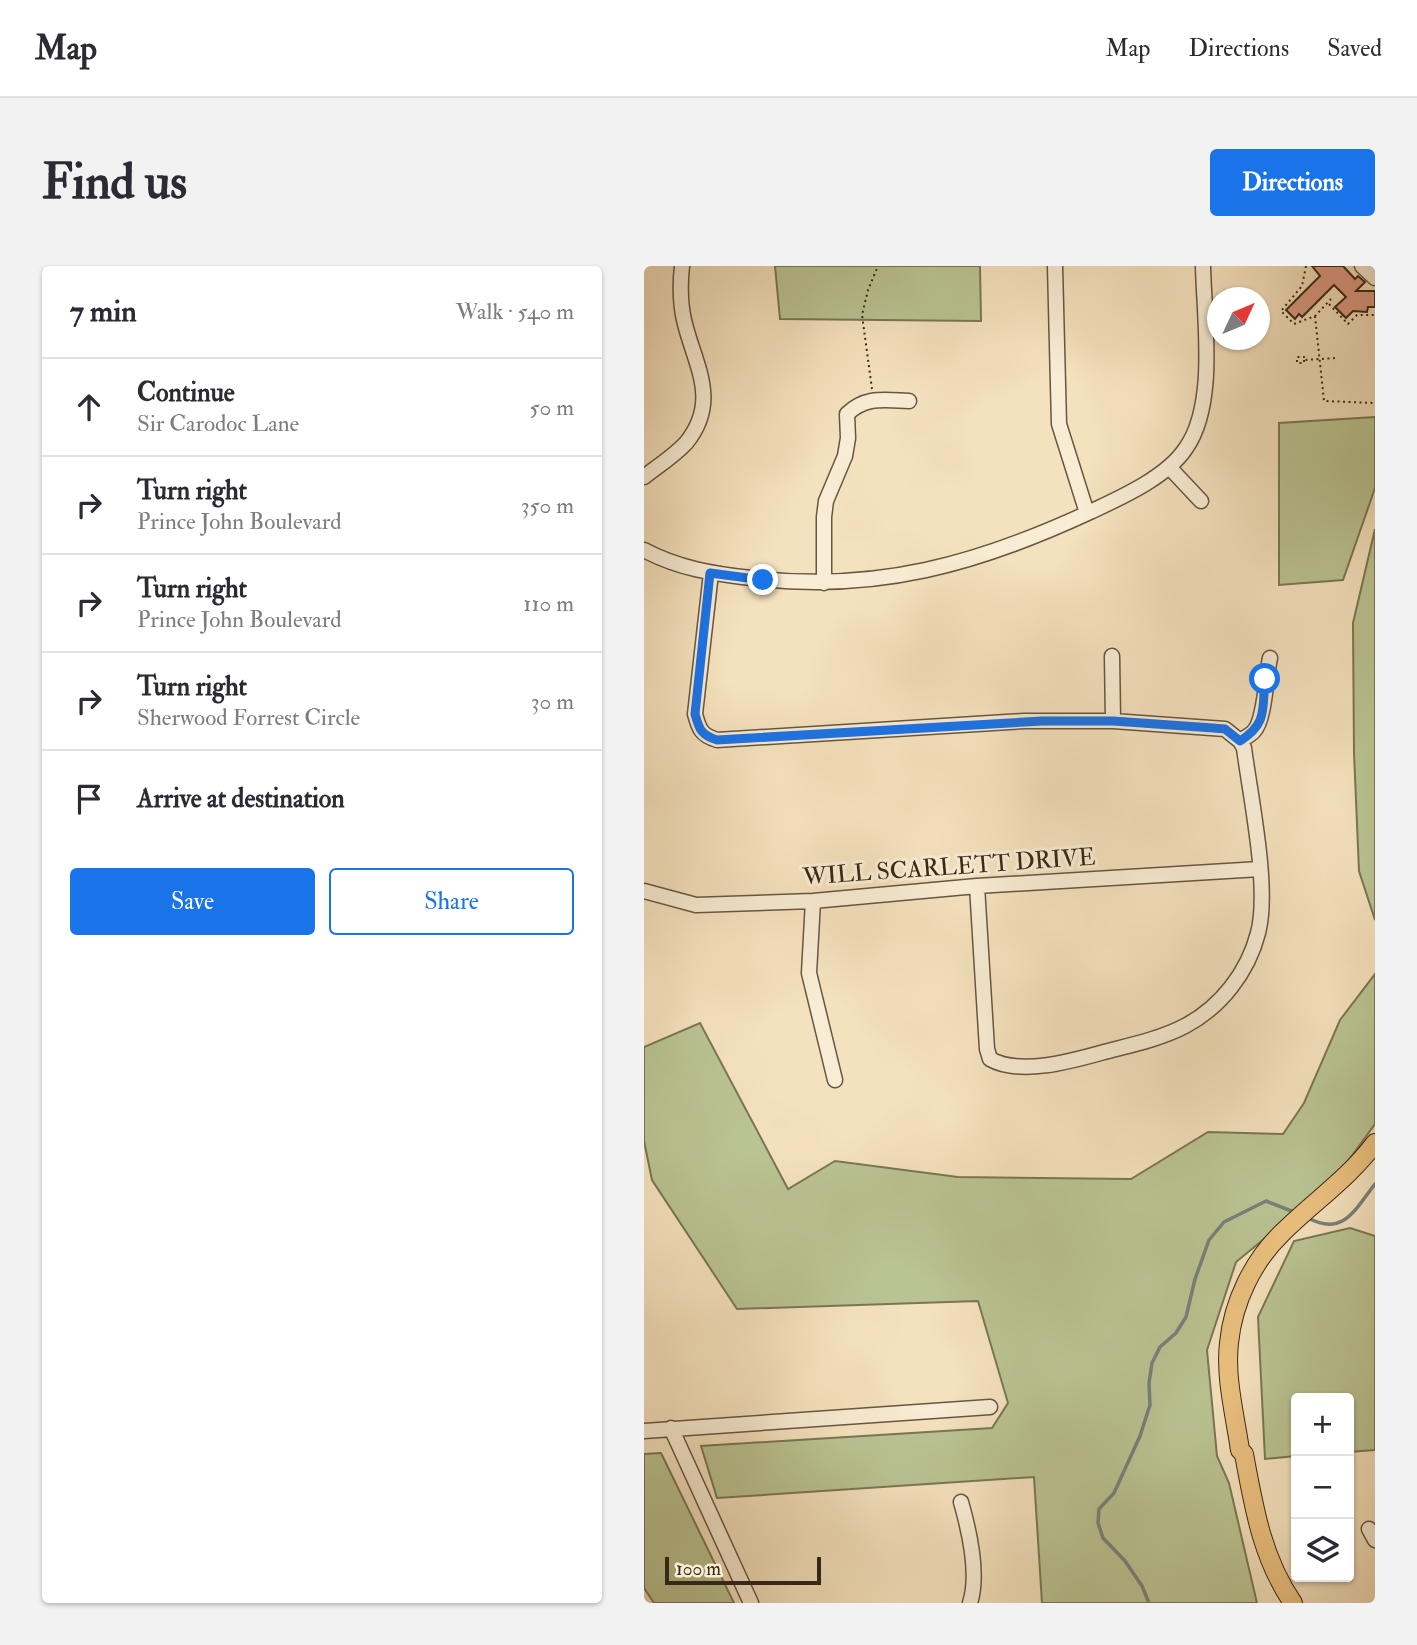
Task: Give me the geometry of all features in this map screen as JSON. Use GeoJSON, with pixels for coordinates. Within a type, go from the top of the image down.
{"type":"FeatureCollection","features":[{"type":"Feature","properties":{"kind":"main road"},"geometry":{"type":"LineString","coordinates":[[1283,1603],[1265,1573],[1252,1537],[1238,1455],[1240,1450],[1231,1390],[1229,1342],[1242,1290],[1261,1258],[1291,1225],[1358,1164],[1375,1143]]}},
{"type":"Feature","properties":{"kind":"main road"},"geometry":{"type":"LineString","coordinates":[[1240,1450],[1244,1454],[1263,1545],[1273,1569],[1293,1603]]}},
{"type":"Feature","properties":{"kind":"street"},"geometry":{"type":"LineString","coordinates":[[644,477],[686,442],[698,424],[703,402],[702,374],[683,316],[682,266]]}},
{"type":"Feature","properties":{"kind":"street"},"geometry":{"type":"LineString","coordinates":[[1055,266],[1059,424],[1087,513]]}},
{"type":"Feature","properties":{"kind":"street"},"geometry":{"type":"LineString","coordinates":[[644,550],[657,557],[710,573],[763,580],[824,583],[876,580],[939,569],[1045,533],[1087,513],[1170,468],[1187,447],[1200,423],[1206,395],[1203,266]]}},
{"type":"Feature","properties":{"kind":"street"},"geometry":{"type":"LineString","coordinates":[[1362,266],[1375,278]]}},
{"type":"Feature","properties":{"kind":"street"},"geometry":{"type":"LineString","coordinates":[[824,583],[826,501],[845,456],[848,438],[847,414],[857,404],[909,401]]}},
{"type":"Feature","properties":{"kind":"street"},"geometry":{"type":"LineString","coordinates":[[1170,468],[1200,501]]}},
{"type":"Feature","properties":{"kind":"street"},"geometry":{"type":"LineString","coordinates":[[710,573],[695,714],[699,729],[705,736],[717,740],[1024,722],[1113,721],[1225,729],[1240,741],[1244,748],[1259,869],[1259,932],[1240,978],[1205,1014],[1185,1026],[1164,1035],[1064,1063],[1007,1067],[990,1059],[987,1049],[977,886]]}},
{"type":"Feature","properties":{"kind":"street"},"geometry":{"type":"LineString","coordinates":[[1112,656],[1113,721]]}},
{"type":"Feature","properties":{"kind":"street"},"geometry":{"type":"LineString","coordinates":[[1240,741],[1254,732],[1261,719],[1270,658]]}},
{"type":"Feature","properties":{"kind":"street","name":"WILL SCARLETT DRIVE"},"geometry":{"type":"LineString","coordinates":[[644,891],[696,905],[813,901],[977,886],[1259,869]]}},
{"type":"Feature","properties":{"kind":"street"},"geometry":{"type":"LineString","coordinates":[[813,901],[809,973],[835,1080]]}},
{"type":"Feature","properties":{"kind":"street"},"geometry":{"type":"LineString","coordinates":[[644,1431],[990,1407]]}},
{"type":"Feature","properties":{"kind":"street"},"geometry":{"type":"LineString","coordinates":[[671,1428],[751,1603]]}},
{"type":"Feature","properties":{"kind":"street"},"geometry":{"type":"LineString","coordinates":[[961,1502],[969,1528],[973,1592],[970,1603]]}},
{"type":"Feature","properties":{"kind":"path"},"geometry":{"type":"LineString","coordinates":[[874,401],[862,316],[868,290],[878,266]]}},
{"type":"Feature","properties":{"kind":"path"},"geometry":{"type":"LineString","coordinates":[[1306,266],[1301,286],[1281,311],[1294,324],[1315,316],[1331,299]]}},
{"type":"Feature","properties":{"kind":"path"},"geometry":{"type":"LineString","coordinates":[[1328,303],[1348,324],[1357,315],[1375,315]]}},
{"type":"Feature","properties":{"kind":"path"},"geometry":{"type":"LineString","coordinates":[[1315,316],[1324,401],[1375,403]]}},
{"type":"Feature","properties":{"kind":"path"},"geometry":{"type":"LineString","coordinates":[[1304,360],[1336,358]]}},
{"type":"Feature","properties":{"kind":"green space"},"geometry":{"type":"Polygon","coordinates":[[[775,266],[980,266],[981,321],[780,319],[775,266]]]}},
{"type":"Feature","properties":{"kind":"green space"},"geometry":{"type":"Polygon","coordinates":[[[1375,417],[1375,488],[1343,580],[1279,585],[1279,423],[1375,417]]]}},
{"type":"Feature","properties":{"kind":"green space"},"geometry":{"type":"Polygon","coordinates":[[[1375,529],[1375,920],[1359,871],[1354,753],[1353,623],[1375,529]]]}},
{"type":"Feature","properties":{"kind":"green space"},"geometry":{"type":"Polygon","coordinates":[[[1375,974],[1375,1124],[1332,1183],[1236,1262],[1207,1350],[1217,1456],[1229,1483],[1257,1603],[1042,1603],[1034,1477],[717,1498],[701,1446],[992,1428],[1008,1403],[978,1301],[737,1309],[652,1180],[644,1141],[644,1047],[700,1023],[788,1189],[835,1161],[958,1177],[1131,1179],[1208,1132],[1283,1134],[1304,1103],[1340,1020],[1375,974]]]}},
{"type":"Feature","properties":{"kind":"green space"},"geometry":{"type":"Polygon","coordinates":[[[1350,1228],[1375,1236],[1375,1450],[1354,1452],[1354,1393],[1291,1393],[1291,1456],[1265,1459],[1258,1317],[1294,1241],[1350,1228]]]}},
{"type":"Feature","properties":{"kind":"green space"},"geometry":{"type":"Polygon","coordinates":[[[661,1453],[734,1603],[654,1603],[644,1588],[644,1454],[661,1453]]]}},
{"type":"Feature","properties":{"kind":"building"},"geometry":{"type":"Polygon","coordinates":[[[1312,266],[1343,266],[1355,279],[1358,276],[1365,282],[1356,291],[1375,291],[1375,307],[1368,307],[1367,312],[1353,311],[1346,318],[1335,307],[1346,297],[1334,285],[1302,317],[1299,314],[1295,319],[1286,310],[1320,276],[1312,266]]]}},
{"type":"Feature","properties":{"kind":"waterway"},"geometry":{"type":"LineString","coordinates":[[1308,1218],[1320,1223],[1340,1222],[1355,1211],[1375,1184]]}},
{"type":"Feature","properties":{"kind":"waterway"},"geometry":{"type":"LineString","coordinates":[[1149,1603],[1142,1586],[1125,1561],[1103,1538],[1098,1523],[1099,1509],[1114,1493],[1140,1436],[1150,1405],[1152,1363],[1160,1347],[1176,1333],[1186,1317],[1195,1279],[1209,1240],[1224,1222],[1266,1201],[1294,1212]]}},
{"type":"Feature","properties":{"kind":"route"},"geometry":{"type":"LineString","coordinates":[[763,580],[710,573],[695,714],[699,729],[705,736],[717,740],[1024,722],[1113,721],[1225,729],[1240,741],[1254,732],[1261,719],[1265,679]]}}]}
